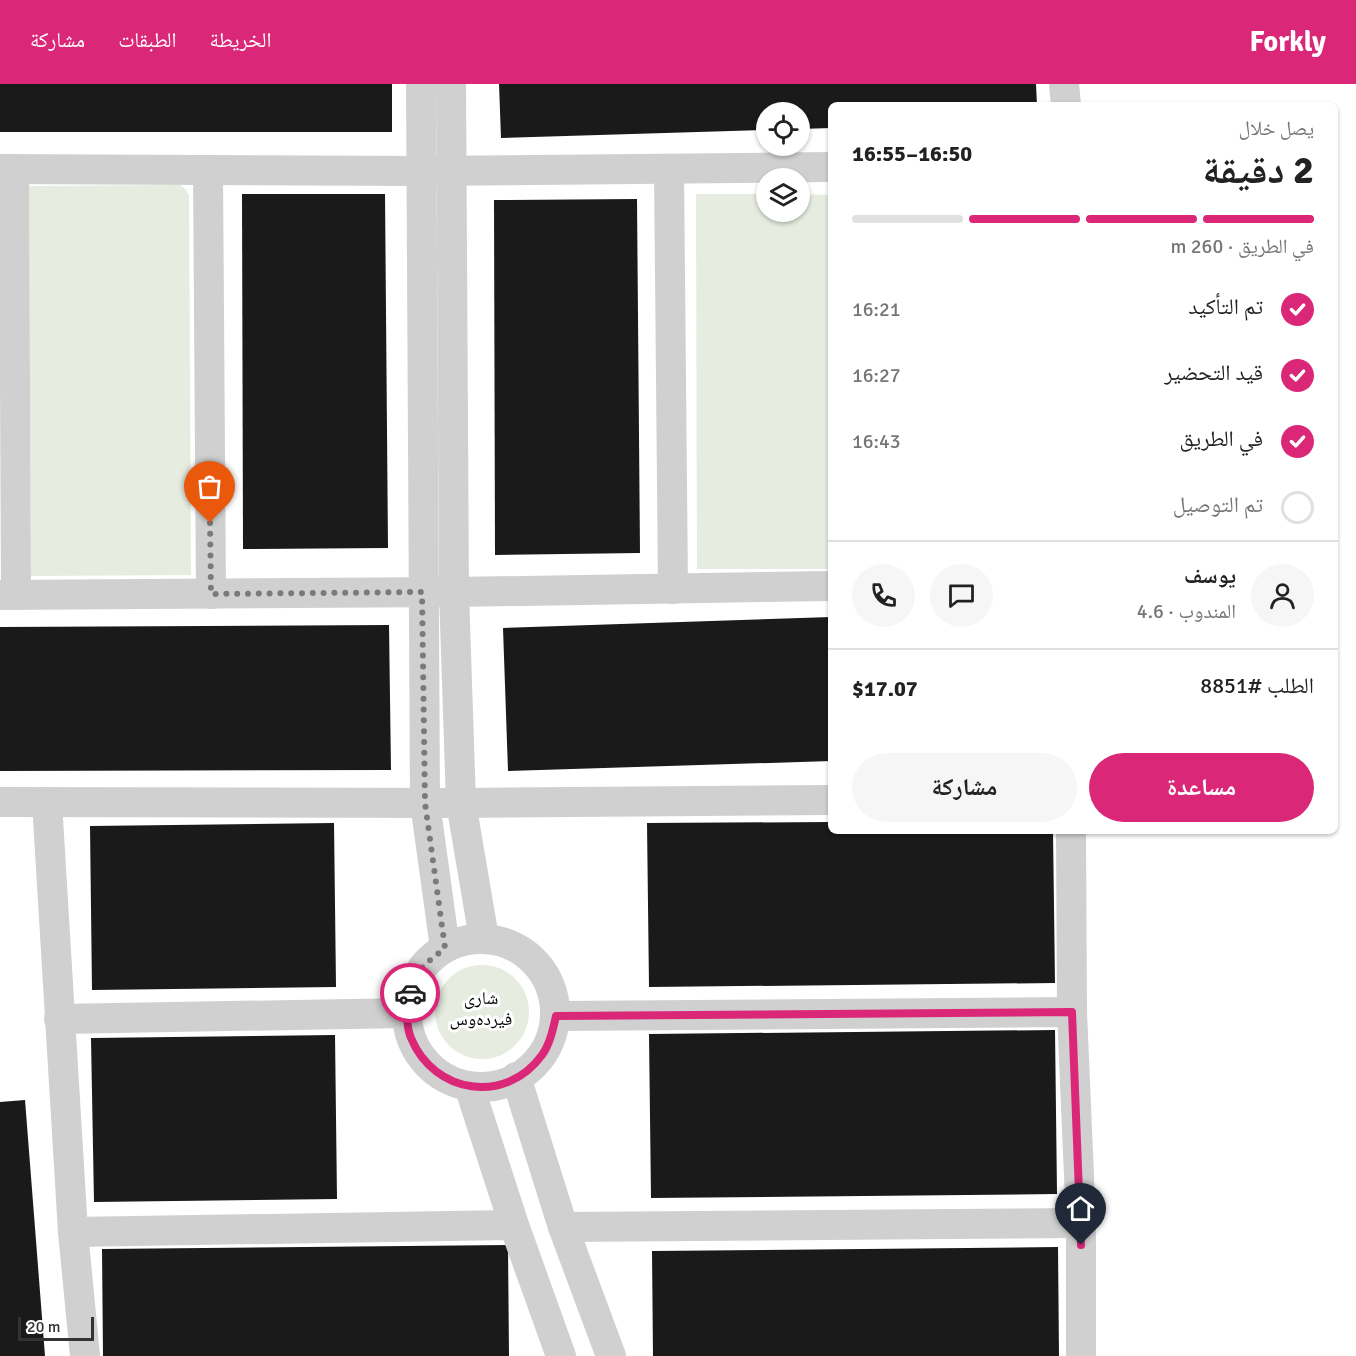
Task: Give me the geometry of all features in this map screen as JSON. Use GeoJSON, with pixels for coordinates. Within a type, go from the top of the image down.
{"type":"FeatureCollection","features":[{"type":"Feature","properties":{"kind":"street"},"geometry":{"type":"LineString","coordinates":[[421,84],[423,171],[422,592],[425,803],[445,948]]}},
{"type":"Feature","properties":{"kind":"street"},"geometry":{"type":"LineString","coordinates":[[451,84],[454,592],[461,803],[484,938]]}},
{"type":"Feature","properties":{"kind":"street"},"geometry":{"type":"LineString","coordinates":[[1064,84],[1066,102]]}},
{"type":"Feature","properties":{"kind":"street"},"geometry":{"type":"LineString","coordinates":[[828,167],[423,171],[7,169],[8,595],[454,592],[828,586]]}},
{"type":"Feature","properties":{"kind":"street"},"geometry":{"type":"LineString","coordinates":[[669,169],[673,589]]}},
{"type":"Feature","properties":{"kind":"street"},"geometry":{"type":"LineString","coordinates":[[208,171],[211,594]]}},
{"type":"Feature","properties":{"kind":"street"},"geometry":{"type":"LineString","coordinates":[[0,802],[461,803],[828,800]]}},
{"type":"Feature","properties":{"kind":"street"},"geometry":{"type":"LineString","coordinates":[[47,801],[73,1232],[85,1356]]}},
{"type":"Feature","properties":{"kind":"street"},"geometry":{"type":"LineString","coordinates":[[1071,834],[1072,1012],[1081,1223],[1081,1356]]}},
{"type":"Feature","properties":{"kind":"street"},"geometry":{"type":"LineString","coordinates":[[484,938],[514,946],[534,962],[548,982],[556,1016],[543,1054],[527,1071],[506,1083],[483,1088],[459,1084],[438,1074],[421,1058],[410,1037],[406,1013],[410,988],[423,966],[445,948],[465,940],[484,938]]}},
{"type":"Feature","properties":{"kind":"street"},"geometry":{"type":"LineString","coordinates":[[556,1016],[1072,1012]]}},
{"type":"Feature","properties":{"kind":"street"},"geometry":{"type":"LineString","coordinates":[[59,1019],[406,1013]]}},
{"type":"Feature","properties":{"kind":"street"},"geometry":{"type":"LineString","coordinates":[[516,1077],[563,1227],[611,1356]]}},
{"type":"Feature","properties":{"kind":"street"},"geometry":{"type":"LineString","coordinates":[[469,1086],[514,1225],[561,1356]]}},
{"type":"Feature","properties":{"kind":"street"},"geometry":{"type":"LineString","coordinates":[[563,1227],[1081,1223]]}},
{"type":"Feature","properties":{"kind":"street"},"geometry":{"type":"LineString","coordinates":[[73,1232],[514,1225]]}},
{"type":"Feature","properties":{"kind":"shaded area"},"geometry":{"type":"Polygon","coordinates":[[[180,185],[189,196],[191,575],[31,576],[29,186],[180,185]]]}},
{"type":"Feature","properties":{"kind":"shaded area"},"geometry":{"type":"Polygon","coordinates":[[[696,194],[756,194],[756,222],[810,222],[810,194],[828,195],[828,569],[697,569],[696,194]]]}},
{"type":"Feature","properties":{"kind":"shaded area"},"geometry":{"type":"Polygon","coordinates":[[[482,965],[500,969],[515,979],[525,994],[529,1012],[525,1030],[515,1045],[500,1055],[482,1059],[464,1055],[449,1045],[439,1030],[435,1012],[439,994],[449,979],[464,969],[482,965]]]}},
{"type":"Feature","properties":{"kind":"building"},"geometry":{"type":"Polygon","coordinates":[[[0,84],[392,84],[392,132],[0,132],[0,84]]]}},
{"type":"Feature","properties":{"kind":"building"},"geometry":{"type":"Polygon","coordinates":[[[499,84],[1036,84],[1037,102],[828,102],[828,128],[810,129],[810,102],[756,102],[756,130],[501,138],[499,84]]]}},
{"type":"Feature","properties":{"kind":"building"},"geometry":{"type":"Polygon","coordinates":[[[242,194],[385,194],[388,548],[243,549],[242,194]]]}},
{"type":"Feature","properties":{"kind":"building"},"geometry":{"type":"Polygon","coordinates":[[[637,199],[640,553],[495,555],[494,200],[637,199]]]}},
{"type":"Feature","properties":{"kind":"building"},"geometry":{"type":"Polygon","coordinates":[[[828,617],[828,761],[508,771],[503,628],[828,617]]]}},
{"type":"Feature","properties":{"kind":"building"},"geometry":{"type":"Polygon","coordinates":[[[389,625],[391,770],[0,771],[0,627],[389,625]]]}},
{"type":"Feature","properties":{"kind":"building"},"geometry":{"type":"Polygon","coordinates":[[[828,822],[828,834],[1053,834],[1055,983],[649,987],[647,823],[828,822]]]}},
{"type":"Feature","properties":{"kind":"building"},"geometry":{"type":"Polygon","coordinates":[[[334,823],[336,987],[92,990],[90,826],[334,823]]]}},
{"type":"Feature","properties":{"kind":"building"},"geometry":{"type":"Polygon","coordinates":[[[1055,1030],[1057,1194],[651,1198],[649,1034],[1055,1030]]]}},
{"type":"Feature","properties":{"kind":"building"},"geometry":{"type":"Polygon","coordinates":[[[335,1035],[337,1199],[94,1202],[91,1038],[335,1035]]]}},
{"type":"Feature","properties":{"kind":"building"},"geometry":{"type":"Polygon","coordinates":[[[25,1100],[45,1356],[0,1356],[0,1102],[25,1100]]]}},
{"type":"Feature","properties":{"kind":"building"},"geometry":{"type":"Polygon","coordinates":[[[508,1245],[509,1356],[103,1356],[102,1249],[508,1245]]]}},
{"type":"Feature","properties":{"kind":"building"},"geometry":{"type":"Polygon","coordinates":[[[1058,1247],[1059,1356],[653,1356],[652,1251],[1058,1247]]]}},
{"type":"Feature","properties":{"kind":"way so far"},"geometry":{"type":"LineString","coordinates":[[210,523],[211,594],[422,592],[425,803],[445,948],[423,966],[410,988],[410,993]]}},
{"type":"Feature","properties":{"kind":"district","name":"شاری فیردەوس"},"geometry":{"type":"Point","coordinates":[481,1008]}},
{"type":"Feature","properties":{"kind":"route"},"geometry":{"type":"LineString","coordinates":[[410,993],[406,1013],[410,1037],[421,1058],[438,1074],[459,1084],[483,1088],[506,1083],[527,1071],[543,1054],[556,1016],[1072,1012],[1081,1245]]}}]}
